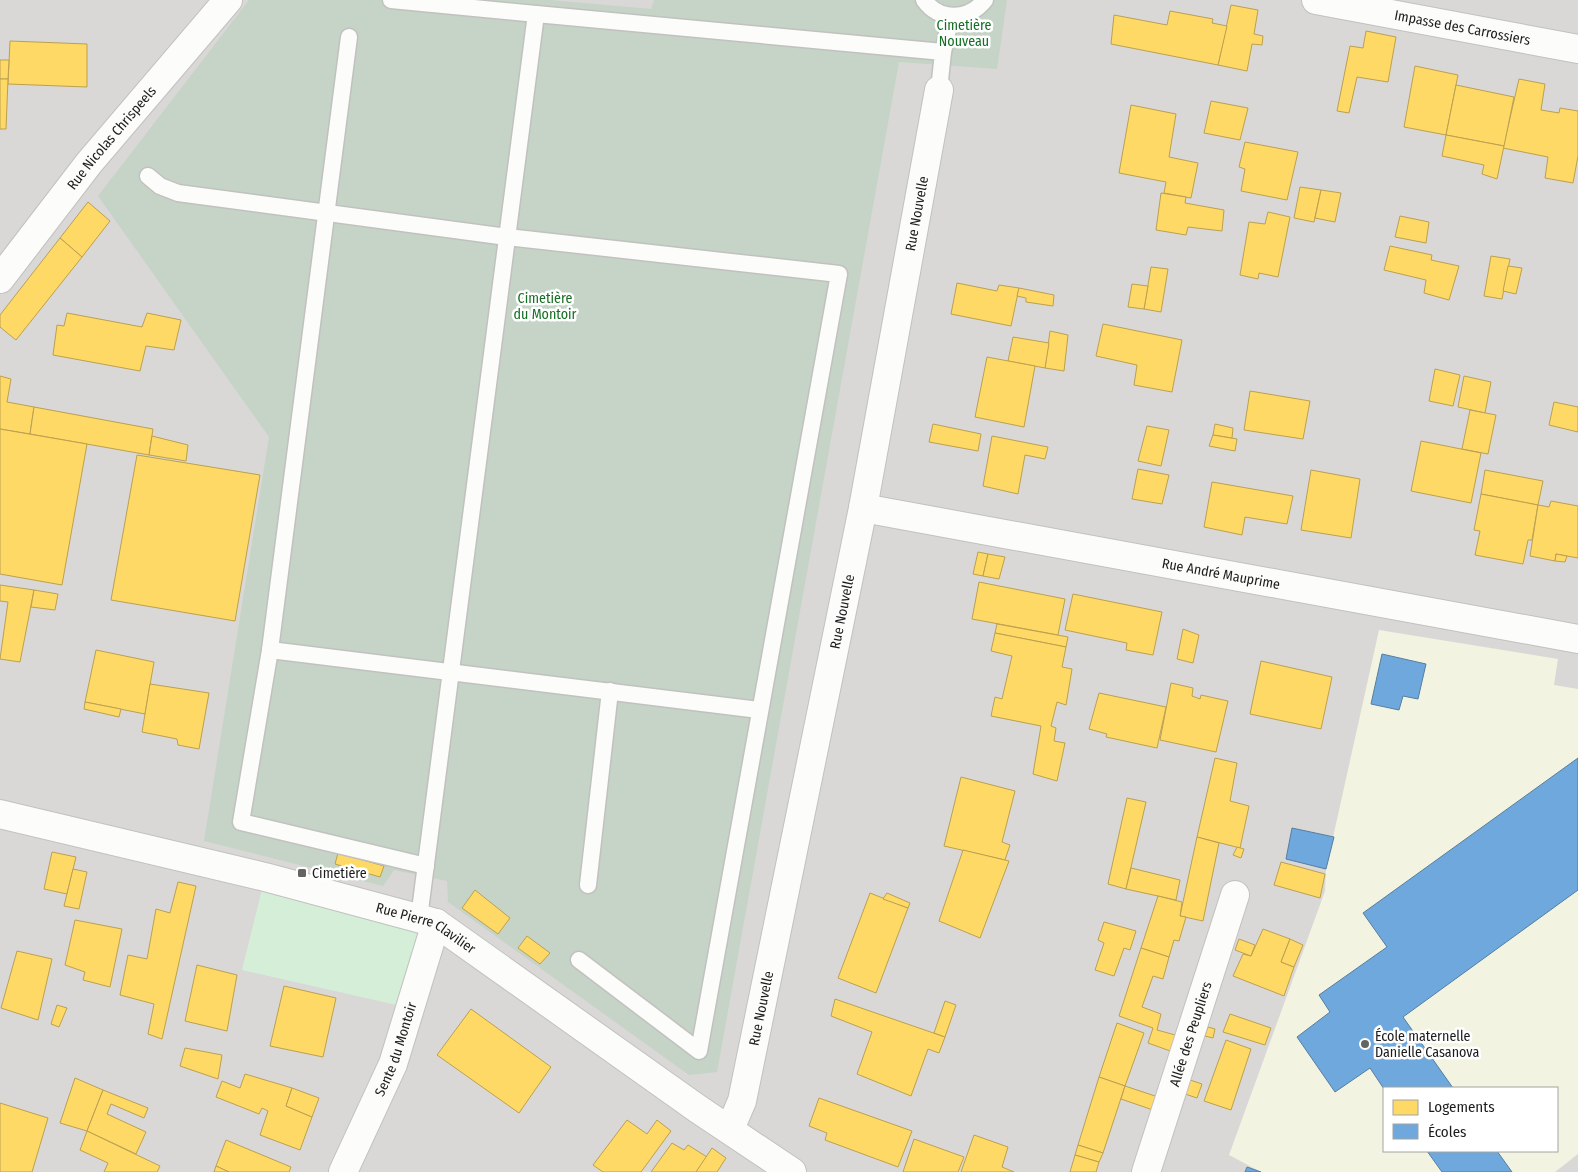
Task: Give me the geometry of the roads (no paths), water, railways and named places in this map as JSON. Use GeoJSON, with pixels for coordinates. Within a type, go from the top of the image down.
{"type":"FeatureCollection","features":[{"type":"Feature","properties":{"kind":"street","name":"Rue Nicolas Chrispeels"},"geometry":{"type":"LineString","coordinates":[[0,278],[89,163],[228,0]]}},
{"type":"Feature","properties":{"kind":"street","name":"Impasse des Carrossiers"},"geometry":{"type":"LineString","coordinates":[[1316,0],[1578,50]]}},
{"type":"Feature","properties":{"kind":"street","name":"Rue Nouvelle"},"geometry":{"type":"LineString","coordinates":[[730,1128],[742,1101],[863,508],[939,90]]}},
{"type":"Feature","properties":{"kind":"street","name":"Rue André Mauprime"},"geometry":{"type":"LineString","coordinates":[[863,508],[1578,639]]}},
{"type":"Feature","properties":{"kind":"street","name":"Rue Pierre Clavilier"},"geometry":{"type":"LineString","coordinates":[[0,814],[300,886],[428,920],[698,1109],[730,1128],[792,1172]]}},
{"type":"Feature","properties":{"kind":"street","name":"Allée des Peupliers"},"geometry":{"type":"LineString","coordinates":[[1146,1172],[1235,895]]}},
{"type":"Feature","properties":{"kind":"street","name":"Sente du Montoir"},"geometry":{"type":"LineString","coordinates":[[343,1172],[393,1064],[428,920]]}},
{"type":"Feature","properties":{"kind":"lane"},"geometry":{"type":"LineString","coordinates":[[391,0],[943,52]]}},
{"type":"Feature","properties":{"kind":"lane"},"geometry":{"type":"LineString","coordinates":[[924,0],[936,12],[950,16],[965,15],[979,8],[985,0]]}},
{"type":"Feature","properties":{"kind":"lane"},"geometry":{"type":"LineString","coordinates":[[428,920],[426,866],[536,14]]}},
{"type":"Feature","properties":{"kind":"lane"},"geometry":{"type":"LineString","coordinates":[[939,90],[943,52],[950,16]]}},
{"type":"Feature","properties":{"kind":"lane"},"geometry":{"type":"LineString","coordinates":[[349,38],[270,650],[241,822],[426,866]]}},
{"type":"Feature","properties":{"kind":"lane"},"geometry":{"type":"LineString","coordinates":[[148,176],[160,186],[178,193],[507,237],[839,274],[698,1051],[579,960]]}},
{"type":"Feature","properties":{"kind":"lane"},"geometry":{"type":"LineString","coordinates":[[270,650],[760,710]]}},
{"type":"Feature","properties":{"kind":"lane"},"geometry":{"type":"LineString","coordinates":[[588,885],[610,691]]}},
{"type":"Feature","properties":{"kind":"place","name":"Cimetière"},"geometry":{"type":"Point","coordinates":[302,873]}},
{"type":"Feature","properties":{"kind":"place","name":"École maternelle Danielle Casanova"},"geometry":{"type":"Point","coordinates":[1365,1044]}},
{"type":"Feature","properties":{"kind":"park label","name":"Cimetière Nouveau"},"geometry":{"type":"Point","coordinates":[964,33]}},
{"type":"Feature","properties":{"kind":"park label","name":"Cimetière du Montoir"},"geometry":{"type":"Point","coordinates":[545,306]}}]}
